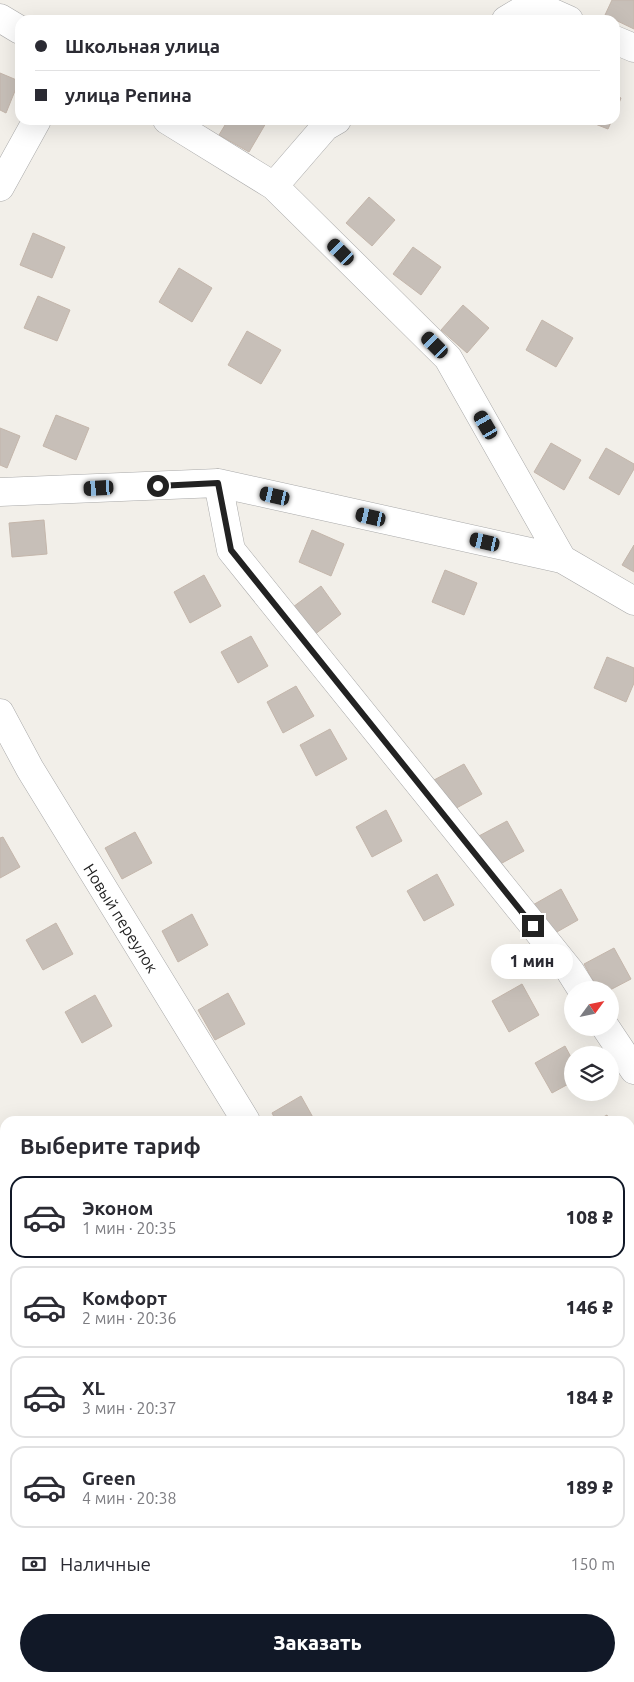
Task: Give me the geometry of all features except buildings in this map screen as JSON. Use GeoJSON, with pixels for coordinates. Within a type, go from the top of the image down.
{"type":"FeatureCollection","features":[{"type":"Feature","properties":{"kind":"street"},"geometry":{"type":"LineString","coordinates":[[514,15],[534,2],[559,15]]}},
{"type":"Feature","properties":{"kind":"street"},"geometry":{"type":"LineString","coordinates":[[0,18],[15,27]]}},
{"type":"Feature","properties":{"kind":"street"},"geometry":{"type":"LineString","coordinates":[[620,42],[634,48]]}},
{"type":"Feature","properties":{"kind":"street"},"geometry":{"type":"LineString","coordinates":[[0,187],[34,125]]}},
{"type":"Feature","properties":{"kind":"street"},"geometry":{"type":"LineString","coordinates":[[175,125],[274,186],[448,358],[562,559]]}},
{"type":"Feature","properties":{"kind":"street"},"geometry":{"type":"LineString","coordinates":[[274,186],[328,125]]}},
{"type":"Feature","properties":{"kind":"street"},"geometry":{"type":"LineString","coordinates":[[218,483],[231,550],[576,981]]}},
{"type":"Feature","properties":{"kind":"street"},"geometry":{"type":"LineString","coordinates":[[0,492],[218,483],[562,559],[634,601]]}},
{"type":"Feature","properties":{"kind":"street","name":"Новый переулок"},"geometry":{"type":"LineString","coordinates":[[0,713],[30,769],[243,1116]]}},
{"type":"Feature","properties":{"kind":"street"},"geometry":{"type":"LineString","coordinates":[[611,1036],[634,1070]]}},
{"type":"Feature","properties":{"kind":"route"},"geometry":{"type":"LineString","coordinates":[[158,486],[218,483],[231,550],[533,926]]}}]}
